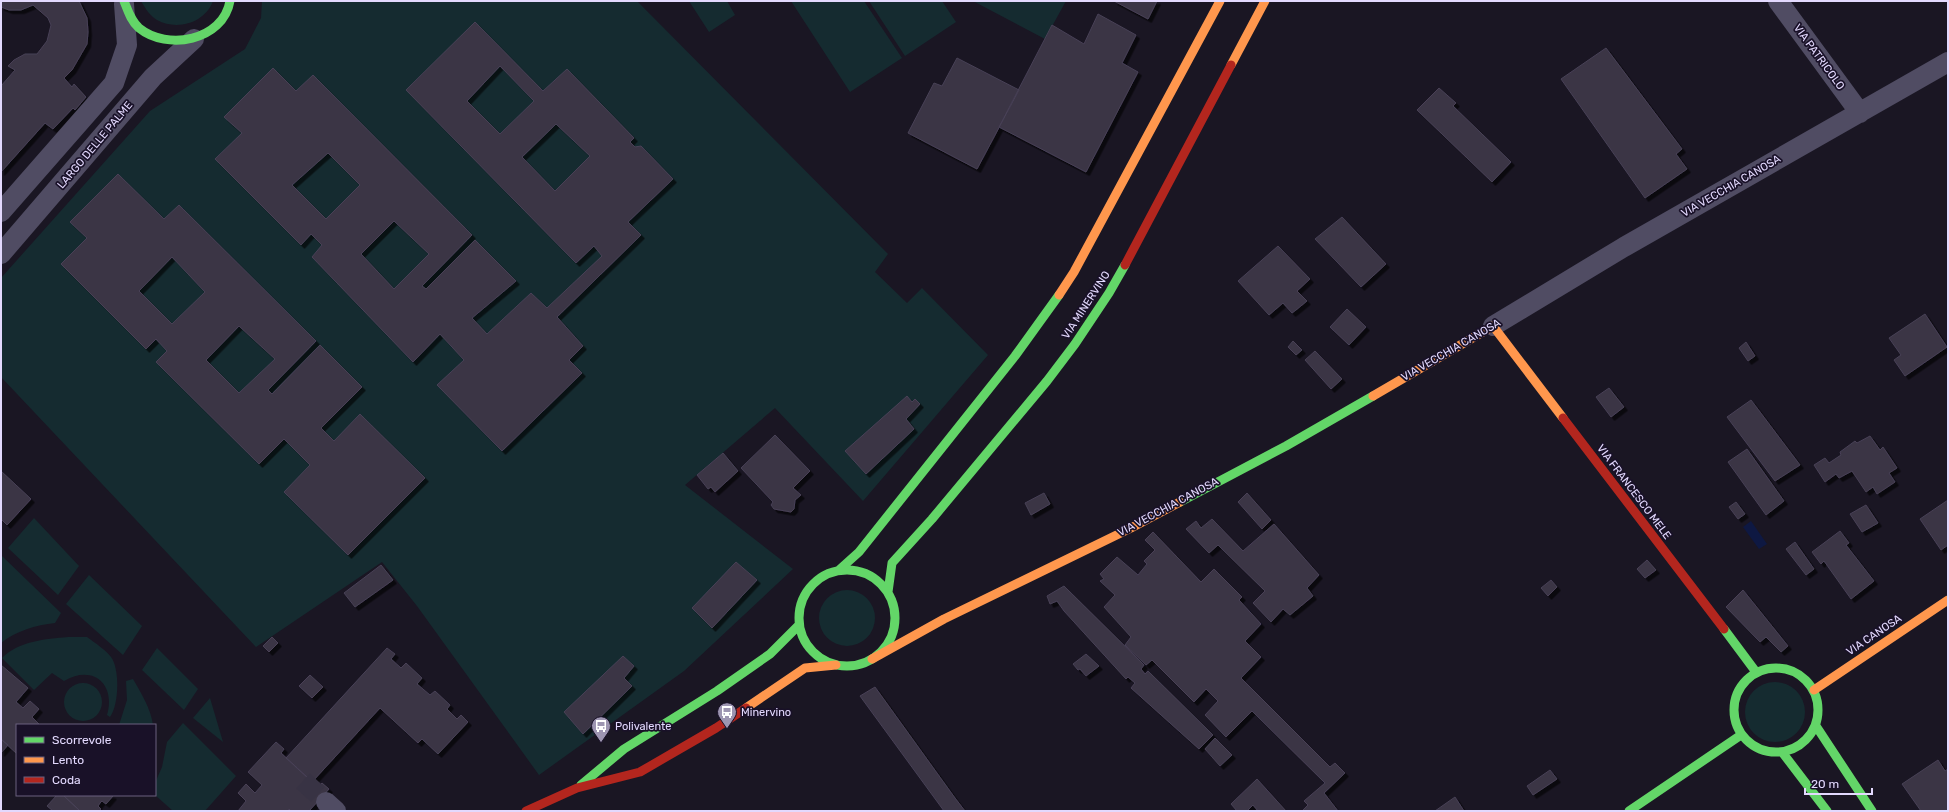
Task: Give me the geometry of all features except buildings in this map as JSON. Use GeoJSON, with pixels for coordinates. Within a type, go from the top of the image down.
{"type":"FeatureCollection","features":[{"type":"Feature","properties":{"kind":"main road"},"geometry":{"type":"LineString","coordinates":[[124,3],[136,23],[145,31],[160,39],[177,42],[194,39],[210,32],[222,20],[230,1]]}},
{"type":"Feature","properties":{"kind":"main road"},"geometry":{"type":"LineString","coordinates":[[839,570],[858,552],[1042,321],[1074,272],[1220,1]]}},
{"type":"Feature","properties":{"kind":"main road","name":"VIA MINERVINO"},"geometry":{"type":"LineString","coordinates":[[888,592],[892,563],[932,519],[1037,393],[1075,344],[1109,293],[1265,1]]}},
{"type":"Feature","properties":{"kind":"main road","name":"VIA VECCHIA CANOSA"},"geometry":{"type":"LineString","coordinates":[[872,659],[944,619],[1131,528],[1286,446],[1493,326]]}},
{"type":"Feature","properties":{"kind":"main road","name":"VIA FRANCESCO MELE"},"geometry":{"type":"LineString","coordinates":[[1493,326],[1756,672]]}},
{"type":"Feature","properties":{"kind":"main road"},"geometry":{"type":"LineString","coordinates":[[853,569],[866,573],[879,581],[888,592],[895,610],[895,624],[891,638],[883,650],[872,659],[861,665],[848,667],[836,665],[822,660],[811,651],[803,639],[798,625],[798,613],[801,600],[807,589],[822,577],[839,570],[853,569]]}},
{"type":"Feature","properties":{"kind":"main road","name":"VIA CANOSA"},"geometry":{"type":"LineString","coordinates":[[1814,690],[1948,600]]}},
{"type":"Feature","properties":{"kind":"main road"},"geometry":{"type":"LineString","coordinates":[[895,610],[907,616]]}},
{"type":"Feature","properties":{"kind":"main road","name":"VIA VECCHIA CANOSA"},"geometry":{"type":"LineString","coordinates":[[919,622],[944,619]]}},
{"type":"Feature","properties":{"kind":"main road"},"geometry":{"type":"LineString","coordinates":[[577,788],[624,749],[713,694],[770,654],[798,625]]}},
{"type":"Feature","properties":{"kind":"main road"},"geometry":{"type":"LineString","coordinates":[[526,811],[577,788],[640,772],[716,728],[805,668],[836,665]]}},
{"type":"Feature","properties":{"kind":"main road"},"geometry":{"type":"LineString","coordinates":[[1780,667],[1794,671],[1806,679],[1814,690],[1818,702],[1816,726],[1808,738],[1796,747],[1782,752],[1771,752],[1759,749],[1749,743],[1741,735],[1734,721],[1733,706],[1737,692],[1745,680],[1756,672],[1767,668],[1780,667]]}},
{"type":"Feature","properties":{"kind":"main road"},"geometry":{"type":"LineString","coordinates":[[1816,726],[1872,811]]}},
{"type":"Feature","properties":{"kind":"main road"},"geometry":{"type":"LineString","coordinates":[[1629,811],[1741,735]]}},
{"type":"Feature","properties":{"kind":"main road"},"geometry":{"type":"LineString","coordinates":[[1782,752],[1827,811]]}},
{"type":"Feature","properties":{"kind":"street","name":"VIA PATRICOLO"},"geometry":{"type":"LineString","coordinates":[[1778,1],[1860,113]]}},
{"type":"Feature","properties":{"kind":"street"},"geometry":{"type":"LineString","coordinates":[[1,212],[114,83],[127,45],[124,3]]}},
{"type":"Feature","properties":{"kind":"street","name":"LARGO DELLE PALME"},"geometry":{"type":"LineString","coordinates":[[1,254],[153,77],[194,39]]}},
{"type":"Feature","properties":{"kind":"street","name":"VIA VECCHIA CANOSA"},"geometry":{"type":"LineString","coordinates":[[1493,326],[1624,247],[1948,62]]}},
{"type":"Feature","properties":{"kind":"green space"},"geometry":{"type":"Polygon","coordinates":[[[141,1],[213,1],[204,15],[197,20],[181,25],[173,25],[154,18],[141,1]]]}},
{"type":"Feature","properties":{"kind":"green space"},"geometry":{"type":"Polygon","coordinates":[[[262,1],[637,1],[888,254],[875,272],[907,303],[922,288],[988,355],[863,501],[775,408],[685,485],[793,569],[684,671],[539,775],[417,606],[382,562],[256,647],[1,377],[1,278],[150,111],[245,49],[261,18],[262,1]]]}},
{"type":"Feature","properties":{"kind":"green space"},"geometry":{"type":"Polygon","coordinates":[[[689,1],[727,1],[735,15],[709,32],[689,1]]]}},
{"type":"Feature","properties":{"kind":"green space"},"geometry":{"type":"Polygon","coordinates":[[[791,1],[864,1],[902,58],[850,92],[791,1]]]}},
{"type":"Feature","properties":{"kind":"green space"},"geometry":{"type":"Polygon","coordinates":[[[869,1],[942,1],[956,22],[905,56],[869,1]]]}},
{"type":"Feature","properties":{"kind":"green space"},"geometry":{"type":"Polygon","coordinates":[[[973,1],[1066,1],[1045,39],[973,1]]]}},
{"type":"Feature","properties":{"kind":"green space"},"geometry":{"type":"Polygon","coordinates":[[[34,518],[79,566],[58,595],[8,548],[34,518]]]}},
{"type":"Feature","properties":{"kind":"green space"},"geometry":{"type":"Polygon","coordinates":[[[2,556],[61,613],[55,623],[26,629],[1,643],[2,556]]]}},
{"type":"Feature","properties":{"kind":"green space"},"geometry":{"type":"Polygon","coordinates":[[[89,575],[142,626],[123,655],[66,604],[89,575]]]}},
{"type":"Feature","properties":{"kind":"green space"},"geometry":{"type":"Polygon","coordinates":[[[842,590],[852,590],[867,598],[873,607],[875,618],[873,629],[867,638],[852,646],[842,646],[831,641],[824,634],[819,623],[819,613],[824,602],[831,595],[842,590]]]}},
{"type":"Feature","properties":{"kind":"green space"},"geometry":{"type":"Polygon","coordinates":[[[68,637],[87,637],[111,657],[116,670],[117,696],[110,717],[107,715],[109,704],[105,686],[100,680],[93,676],[75,676],[64,681],[52,673],[34,690],[2,658],[9,652],[24,644],[41,640],[68,637]]]}},
{"type":"Feature","properties":{"kind":"green space"},"geometry":{"type":"Polygon","coordinates":[[[157,648],[198,689],[184,710],[142,670],[157,648]]]}},
{"type":"Feature","properties":{"kind":"green space"},"geometry":{"type":"Polygon","coordinates":[[[133,679],[148,707],[153,724],[119,724],[127,700],[126,681],[133,679]]]}},
{"type":"Feature","properties":{"kind":"green space"},"geometry":{"type":"Polygon","coordinates":[[[1775,682],[1792,687],[1800,695],[1805,712],[1800,729],[1792,737],[1775,742],[1758,737],[1750,729],[1745,712],[1750,695],[1758,687],[1775,682]]]}},
{"type":"Feature","properties":{"kind":"green space"},"geometry":{"type":"Polygon","coordinates":[[[79,683],[87,683],[97,688],[101,695],[101,709],[97,716],[87,721],[79,721],[69,716],[67,713],[64,706],[64,698],[69,688],[72,686],[79,683]]]}},
{"type":"Feature","properties":{"kind":"green space"},"geometry":{"type":"Polygon","coordinates":[[[210,698],[223,742],[193,718],[210,698]]]}},
{"type":"Feature","properties":{"kind":"green space"},"geometry":{"type":"Polygon","coordinates":[[[183,723],[236,776],[205,811],[173,811],[156,796],[156,781],[162,767],[167,742],[183,723]]]}},
{"type":"Feature","properties":{"kind":"water"},"geometry":{"type":"Polygon","coordinates":[[[1751,521],[1767,544],[1759,549],[1743,527],[1751,521]]]}},
{"type":"Feature","properties":{"kind":"tunnel"},"geometry":{"type":"LineString","coordinates":[[303,781],[326,802]]}},
{"type":"Feature","properties":{"kind":"traffic: fast"},"geometry":{"type":"LineString","coordinates":[[124,1],[128,12],[139,28],[151,35],[164,39],[178,40],[192,38],[206,33],[217,25],[225,15],[230,1]]}},
{"type":"Feature","properties":{"kind":"traffic: fast"},"geometry":{"type":"LineString","coordinates":[[888,592],[892,563],[932,519],[1047,381],[1075,344],[1109,293],[1125,265]]}},
{"type":"Feature","properties":{"kind":"traffic: fast"},"geometry":{"type":"LineString","coordinates":[[839,570],[859,552],[1015,356],[1059,295]]}},
{"type":"Feature","properties":{"kind":"traffic: fast"},"geometry":{"type":"LineString","coordinates":[[1180,502],[1286,446],[1373,396]]}},
{"type":"Feature","properties":{"kind":"traffic: fast"},"geometry":{"type":"LineString","coordinates":[[838,570],[856,570],[866,573],[874,578],[887,591],[892,599],[895,609],[895,618],[895,627],[892,637],[881,652],[874,658],[866,663],[856,666],[838,666],[828,663],[820,658],[807,645],[802,637],[799,627],[799,609],[802,599],[807,591],[820,578],[828,573],[838,570]]}},
{"type":"Feature","properties":{"kind":"traffic: fast"},"geometry":{"type":"LineString","coordinates":[[581,785],[624,749],[717,691],[770,654],[799,625]]}},
{"type":"Feature","properties":{"kind":"traffic: fast"},"geometry":{"type":"LineString","coordinates":[[1724,629],[1756,672]]}},
{"type":"Feature","properties":{"kind":"traffic: fast"},"geometry":{"type":"LineString","coordinates":[[1768,668],[1784,668],[1800,675],[1811,686],[1818,702],[1818,710],[1818,718],[1815,726],[1806,740],[1800,745],[1784,752],[1768,752],[1752,745],[1741,734],[1734,718],[1734,702],[1741,686],[1752,675],[1768,668]]}},
{"type":"Feature","properties":{"kind":"traffic: fast"},"geometry":{"type":"LineString","coordinates":[[1816,726],[1872,811]]}},
{"type":"Feature","properties":{"kind":"traffic: fast"},"geometry":{"type":"LineString","coordinates":[[1629,811],[1741,735]]}},
{"type":"Feature","properties":{"kind":"traffic: fast"},"geometry":{"type":"LineString","coordinates":[[1782,752],[1827,811]]}},
{"type":"Feature","properties":{"kind":"traffic: slow"},"geometry":{"type":"LineString","coordinates":[[1059,295],[1074,272],[1220,1]]}},
{"type":"Feature","properties":{"kind":"traffic: slow"},"geometry":{"type":"LineString","coordinates":[[1231,65],[1265,1]]}},
{"type":"Feature","properties":{"kind":"traffic: slow"},"geometry":{"type":"LineString","coordinates":[[1373,396],[1493,326],[1563,418]]}},
{"type":"Feature","properties":{"kind":"traffic: slow"},"geometry":{"type":"LineString","coordinates":[[872,659],[944,619],[1131,528],[1180,502]]}},
{"type":"Feature","properties":{"kind":"traffic: slow"},"geometry":{"type":"LineString","coordinates":[[1814,690],[1948,600]]}},
{"type":"Feature","properties":{"kind":"traffic: slow"},"geometry":{"type":"LineString","coordinates":[[746,708],[805,668],[836,665]]}},
{"type":"Feature","properties":{"kind":"traffic: jam"},"geometry":{"type":"LineString","coordinates":[[1125,265],[1231,65]]}},
{"type":"Feature","properties":{"kind":"traffic: jam"},"geometry":{"type":"LineString","coordinates":[[1563,418],[1724,629]]}},
{"type":"Feature","properties":{"kind":"traffic: jam"},"geometry":{"type":"LineString","coordinates":[[526,811],[577,788],[640,772],[716,728],[746,708]]}},
{"type":"Feature","properties":{"kind":"place","name":"Minervino"},"geometry":{"type":"Point","coordinates":[727,729]}},
{"type":"Feature","properties":{"kind":"place","name":"Polivalente"},"geometry":{"type":"Point","coordinates":[601,743]}}]}
